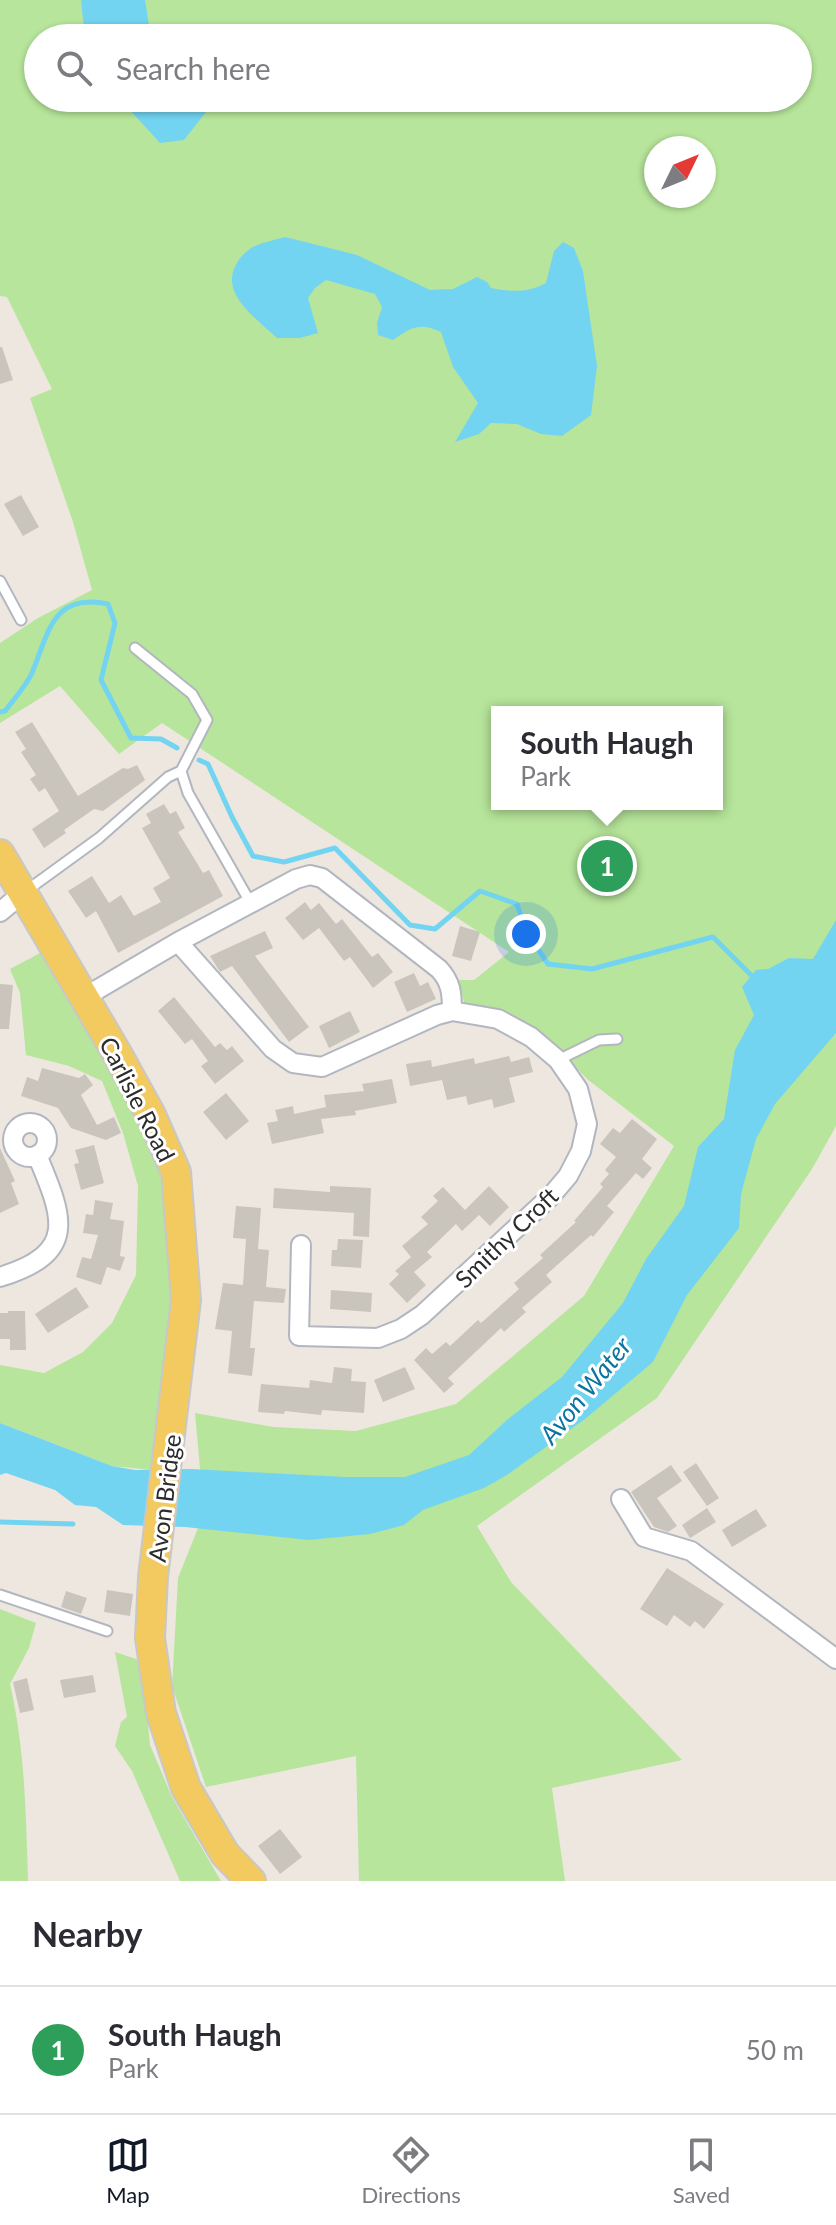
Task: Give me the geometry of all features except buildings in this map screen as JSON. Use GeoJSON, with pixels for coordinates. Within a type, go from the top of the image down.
{"type":"FeatureCollection","features":[{"type":"Feature","properties":{"kind":"main road","name":"Carlisle Road"},"geometry":{"type":"LineString","coordinates":[[0,854],[151,1115],[176,1172],[186,1300],[174,1419]]}},
{"type":"Feature","properties":{"kind":"main road","name":"Avon Bridge"},"geometry":{"type":"LineString","coordinates":[[174,1419],[153,1577],[150,1638],[161,1713],[186,1788],[225,1854],[251,1881]]}},
{"type":"Feature","properties":{"kind":"street"},"geometry":{"type":"LineString","coordinates":[[83,998],[178,942],[250,902],[310,875],[322,878],[439,969],[447,978],[452,993],[452,1011],[322,1067],[293,1063],[273,1049],[178,942]]}},
{"type":"Feature","properties":{"kind":"street"},"geometry":{"type":"LineString","coordinates":[[0,912],[24,892]]}},
{"type":"Feature","properties":{"kind":"street","name":"Smithy Croft"},"geometry":{"type":"LineString","coordinates":[[301,1245],[299,1336],[378,1338],[401,1329],[422,1315],[498,1246],[568,1176],[581,1151],[587,1124],[578,1089],[558,1060],[531,1037],[498,1019],[452,1011]]}},
{"type":"Feature","properties":{"kind":"street"},"geometry":{"type":"LineString","coordinates":[[0,1277],[33,1266],[56,1239],[60,1220],[57,1202],[37,1155]]}},
{"type":"Feature","properties":{"kind":"street"},"geometry":{"type":"LineString","coordinates":[[621,1499],[644,1537],[691,1551],[836,1659]]}},
{"type":"Feature","properties":{"kind":"lane"},"geometry":{"type":"LineString","coordinates":[[0,581],[21,620]]}},
{"type":"Feature","properties":{"kind":"lane"},"geometry":{"type":"LineString","coordinates":[[24,892],[99,838],[168,777],[181,771],[207,720],[192,694],[135,648]]}},
{"type":"Feature","properties":{"kind":"lane"},"geometry":{"type":"LineString","coordinates":[[181,771],[188,793],[250,902]]}},
{"type":"Feature","properties":{"kind":"lane"},"geometry":{"type":"LineString","coordinates":[[558,1060],[570,1057],[599,1040],[617,1039]]}},
{"type":"Feature","properties":{"kind":"lane"},"geometry":{"type":"LineString","coordinates":[[0,1595],[107,1631]]}},
{"type":"Feature","properties":{"kind":"green space"},"geometry":{"type":"Polygon","coordinates":[[[0,0],[836,0],[836,1126],[812,1169],[657,1398],[477,1526],[511,1582],[682,1760],[552,1788],[565,1881],[359,1881],[356,1756],[206,1787],[172,1686],[178,1578],[204,1513],[195,1413],[273,1427],[356,1431],[456,1404],[584,1296],[674,1146],[587,1079],[549,1039],[514,1019],[464,1002],[458,980],[474,980],[509,952],[162,723],[119,754],[60,686],[0,723],[0,643],[38,618],[92,590],[73,522],[30,398],[52,389],[7,297],[0,296],[0,0]]]}},
{"type":"Feature","properties":{"kind":"green space"},"geometry":{"type":"Polygon","coordinates":[[[42,952],[144,1121],[161,1178],[169,1231],[171,1311],[152,1470],[112,1466],[0,1423],[0,1365],[44,1373],[83,1352],[112,1323],[136,1275],[138,1186],[123,1133],[102,1081],[69,1066],[26,1055],[20,993],[10,969],[42,952]]]}},
{"type":"Feature","properties":{"kind":"green space"},"geometry":{"type":"Polygon","coordinates":[[[0,1609],[36,1623],[29,1648],[10,1684],[22,1757],[28,1881],[0,1881],[0,1609]]]}},
{"type":"Feature","properties":{"kind":"green space"},"geometry":{"type":"Polygon","coordinates":[[[115,1652],[142,1661],[150,1745],[172,1797],[221,1881],[180,1881],[132,1771],[115,1746],[121,1722],[127,1717],[115,1652]]]}},
{"type":"Feature","properties":{"kind":"water"},"geometry":{"type":"Polygon","coordinates":[[[81,0],[145,0],[149,24],[84,24],[81,0]]]}},
{"type":"Feature","properties":{"kind":"water"},"geometry":{"type":"Polygon","coordinates":[[[132,112],[206,112],[184,140],[160,143],[132,112]]]}},
{"type":"Feature","properties":{"kind":"water"},"geometry":{"type":"Polygon","coordinates":[[[285,237],[357,255],[430,290],[453,289],[477,277],[491,288],[513,291],[532,289],[546,283],[554,251],[563,242],[574,248],[583,271],[597,366],[591,415],[562,436],[541,434],[517,424],[491,423],[479,434],[455,442],[478,403],[453,367],[441,332],[421,327],[393,340],[378,335],[377,323],[382,307],[375,294],[326,280],[308,298],[318,333],[300,338],[277,338],[242,305],[232,285],[232,274],[238,261],[252,247],[285,237]]]}},
{"type":"Feature","properties":{"kind":"water","name":"Avon Water"},"geometry":{"type":"Polygon","coordinates":[[[836,920],[836,1033],[775,1104],[756,1139],[741,1194],[739,1228],[687,1295],[653,1362],[585,1419],[507,1475],[484,1488],[423,1510],[404,1525],[370,1534],[309,1540],[185,1527],[123,1525],[96,1507],[75,1505],[55,1490],[6,1473],[0,1475],[0,1423],[112,1466],[135,1470],[191,1469],[405,1477],[469,1455],[508,1419],[562,1377],[623,1303],[646,1259],[684,1206],[698,1147],[724,1119],[735,1050],[754,1015],[742,987],[756,970],[768,969],[789,958],[813,959],[836,920]]]}},
{"type":"Feature","properties":{"kind":"waterway"},"geometry":{"type":"LineString","coordinates":[[0,712],[5,711],[29,680],[48,631],[63,610],[74,604],[108,604],[115,623],[101,680],[131,738],[161,739],[177,748]]}},
{"type":"Feature","properties":{"kind":"waterway"},"geometry":{"type":"LineString","coordinates":[[199,760],[208,764],[253,856],[284,862],[335,848],[410,925],[435,929],[480,891],[517,904],[527,933],[548,964],[592,969],[713,937],[754,978]]}},
{"type":"Feature","properties":{"kind":"waterway"},"geometry":{"type":"LineString","coordinates":[[0,1522],[73,1524]]}},
{"type":"Feature","properties":{"kind":"place","name":"South Haugh"},"geometry":{"type":"Point","coordinates":[607,866]}}]}
